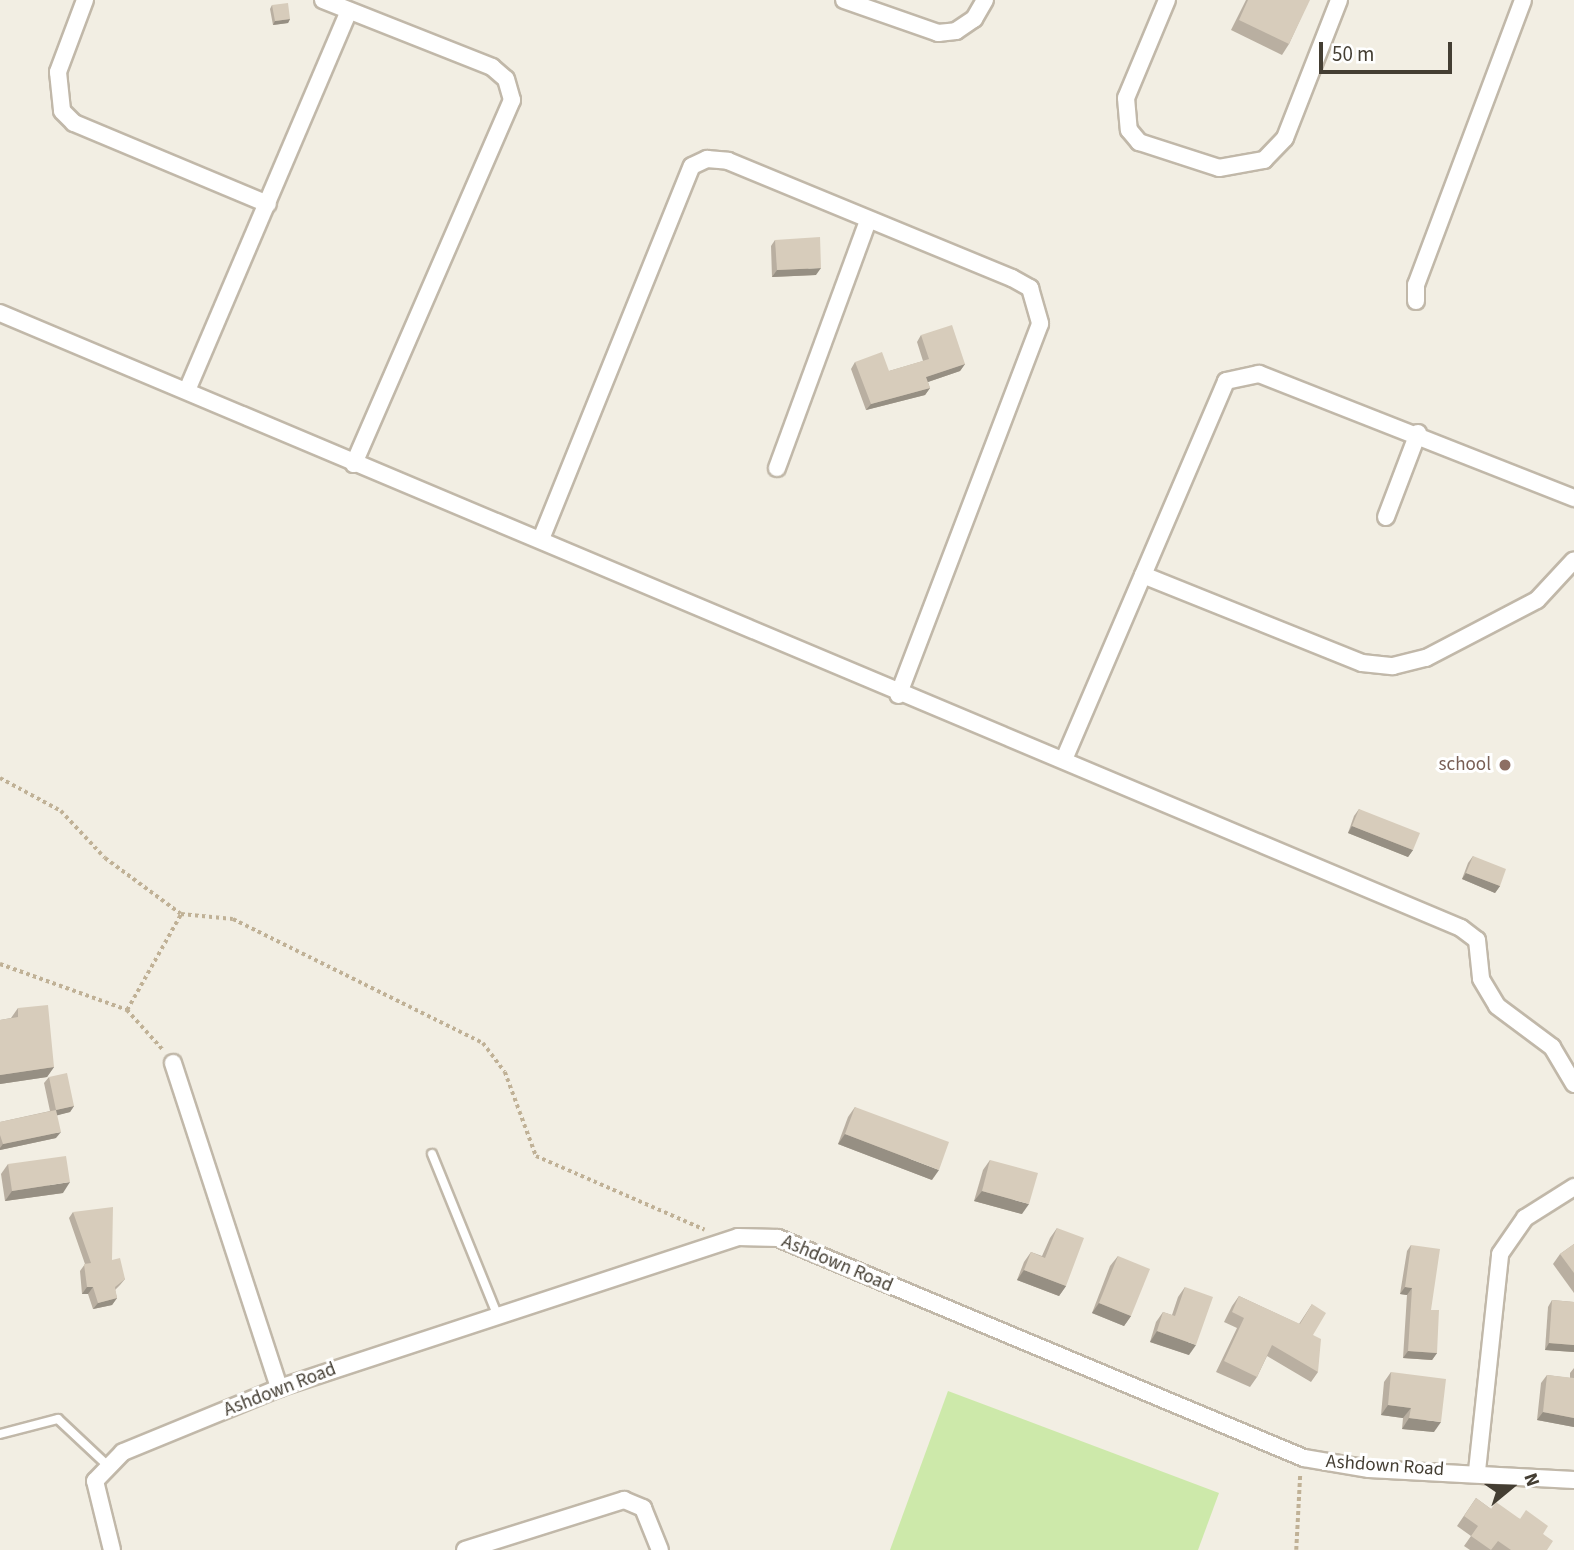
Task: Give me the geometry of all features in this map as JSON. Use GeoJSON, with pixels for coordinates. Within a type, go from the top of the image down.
{"type":"FeatureCollection","features":[{"type":"Feature","properties":{"kind":"street"},"geometry":{"type":"LineString","coordinates":[[85,0],[58,72],[62,111],[74,123],[268,204]]}},
{"type":"Feature","properties":{"kind":"street"},"geometry":{"type":"LineString","coordinates":[[323,0],[492,67],[506,79],[512,100],[354,464]]}},
{"type":"Feature","properties":{"kind":"street"},"geometry":{"type":"LineString","coordinates":[[844,0],[938,33],[974,19],[985,0]]}},
{"type":"Feature","properties":{"kind":"street"},"geometry":{"type":"LineString","coordinates":[[1167,0],[1126,98],[1129,130],[1139,142],[1219,168],[1264,160],[1285,138],[1339,0]]}},
{"type":"Feature","properties":{"kind":"street"},"geometry":{"type":"LineString","coordinates":[[1416,301],[1416,285],[1523,0]]}},
{"type":"Feature","properties":{"kind":"street"},"geometry":{"type":"LineString","coordinates":[[188,388],[349,10]]}},
{"type":"Feature","properties":{"kind":"street"},"geometry":{"type":"LineString","coordinates":[[541,540],[692,166],[707,159],[728,161],[1030,288],[1040,324],[898,695]]}},
{"type":"Feature","properties":{"kind":"street"},"geometry":{"type":"LineString","coordinates":[[777,468],[868,221]]}},
{"type":"Feature","properties":{"kind":"street"},"geometry":{"type":"LineString","coordinates":[[0,313],[188,388],[354,464],[541,540],[898,695],[1065,757],[1470,932],[1478,940],[1486,991],[1552,1047],[1574,1084]]}},
{"type":"Feature","properties":{"kind":"street"},"geometry":{"type":"LineString","coordinates":[[1065,757],[1226,381],[1259,374],[1418,433],[1574,498]]}},
{"type":"Feature","properties":{"kind":"street"},"geometry":{"type":"LineString","coordinates":[[1386,517],[1418,433]]}},
{"type":"Feature","properties":{"kind":"street"},"geometry":{"type":"LineString","coordinates":[[1143,575],[1362,663],[1393,666],[1426,659],[1536,600],[1574,560]]}},
{"type":"Feature","properties":{"kind":"street"},"geometry":{"type":"LineString","coordinates":[[173,1063],[279,1388]]}},
{"type":"Feature","properties":{"kind":"street"},"geometry":{"type":"LineString","coordinates":[[1477,1471],[1500,1254],[1525,1218],[1574,1187]]}},
{"type":"Feature","properties":{"kind":"street","name":"Ashdown Road"},"geometry":{"type":"LineString","coordinates":[[106,1464],[279,1388],[497,1314],[738,1237],[778,1238],[1304,1458],[1369,1469],[1477,1471],[1574,1479]]}},
{"type":"Feature","properties":{"kind":"street"},"geometry":{"type":"LineString","coordinates":[[106,1464],[95,1481],[112,1550]]}},
{"type":"Feature","properties":{"kind":"street"},"geometry":{"type":"LineString","coordinates":[[466,1550],[624,1500],[643,1508],[660,1550]]}},
{"type":"Feature","properties":{"kind":"lane"},"geometry":{"type":"LineString","coordinates":[[432,1154],[497,1314]]}},
{"type":"Feature","properties":{"kind":"lane"},"geometry":{"type":"LineString","coordinates":[[1,1431],[58,1419],[106,1464]]}},
{"type":"Feature","properties":{"kind":"path"},"geometry":{"type":"LineString","coordinates":[[0,778],[61,811],[105,858],[181,914],[233,919],[483,1043],[505,1072],[536,1156],[694,1228],[738,1237]]}},
{"type":"Feature","properties":{"kind":"path"},"geometry":{"type":"LineString","coordinates":[[127,1010],[181,914]]}},
{"type":"Feature","properties":{"kind":"path"},"geometry":{"type":"LineString","coordinates":[[0,964],[127,1010],[173,1063]]}},
{"type":"Feature","properties":{"kind":"path"},"geometry":{"type":"LineString","coordinates":[[1296,1550],[1293,1514],[1304,1458]]}},
{"type":"Feature","properties":{"kind":"green space"},"geometry":{"type":"Polygon","coordinates":[[[948,1391],[1219,1493],[1198,1550],[890,1550],[948,1391]]]}},
{"type":"Feature","properties":{"kind":"building"},"geometry":{"type":"Polygon","coordinates":[[[1248,0],[1310,0],[1289,44],[1239,20],[1248,0]]]}},
{"type":"Feature","properties":{"kind":"building"},"geometry":{"type":"Polygon","coordinates":[[[288,3],[290,19],[275,21],[272,5],[288,3]]]}},
{"type":"Feature","properties":{"kind":"building"},"geometry":{"type":"Polygon","coordinates":[[[820,237],[821,268],[777,270],[775,240],[820,237]]]}},
{"type":"Feature","properties":{"kind":"building"},"geometry":{"type":"Polygon","coordinates":[[[952,325],[965,364],[926,377],[930,388],[871,404],[855,362],[882,352],[889,371],[929,359],[921,335],[952,325]]]}},
{"type":"Feature","properties":{"kind":"building"},"geometry":{"type":"Polygon","coordinates":[[[1359,809],[1420,833],[1413,850],[1352,826],[1359,809]]]}},
{"type":"Feature","properties":{"kind":"building"},"geometry":{"type":"Polygon","coordinates":[[[1473,856],[1506,869],[1500,886],[1466,873],[1473,856]]]}},
{"type":"Feature","properties":{"kind":"building"},"geometry":{"type":"Polygon","coordinates":[[[48,1005],[54,1067],[0,1075],[0,1020],[18,1017],[18,1008],[48,1005]]]}},
{"type":"Feature","properties":{"kind":"building"},"geometry":{"type":"Polygon","coordinates":[[[67,1073],[74,1106],[56,1110],[49,1077],[67,1073]]]}},
{"type":"Feature","properties":{"kind":"building"},"geometry":{"type":"Polygon","coordinates":[[[855,1107],[949,1142],[939,1170],[845,1134],[855,1107]]]}},
{"type":"Feature","properties":{"kind":"building"},"geometry":{"type":"Polygon","coordinates":[[[56,1110],[61,1132],[3,1144],[0,1122],[56,1110]]]}},
{"type":"Feature","properties":{"kind":"building"},"geometry":{"type":"Polygon","coordinates":[[[66,1156],[70,1182],[12,1191],[8,1164],[66,1156]]]}},
{"type":"Feature","properties":{"kind":"building"},"geometry":{"type":"Polygon","coordinates":[[[990,1160],[1038,1173],[1029,1204],[982,1191],[990,1160]]]}},
{"type":"Feature","properties":{"kind":"building"},"geometry":{"type":"Polygon","coordinates":[[[113,1207],[112,1260],[120,1258],[125,1279],[115,1287],[117,1298],[98,1303],[93,1287],[87,1287],[84,1264],[91,1263],[73,1212],[113,1207]]]}},
{"type":"Feature","properties":{"kind":"building"},"geometry":{"type":"Polygon","coordinates":[[[1057,1228],[1084,1238],[1066,1286],[1024,1270],[1031,1252],[1045,1258],[1057,1228]]]}},
{"type":"Feature","properties":{"kind":"building"},"geometry":{"type":"Polygon","coordinates":[[[1574,1244],[1574,1273],[1560,1254],[1574,1244]]]}},
{"type":"Feature","properties":{"kind":"building"},"geometry":{"type":"Polygon","coordinates":[[[1411,1245],[1440,1249],[1431,1310],[1439,1310],[1437,1353],[1408,1351],[1412,1288],[1405,1287],[1411,1245]]]}},
{"type":"Feature","properties":{"kind":"building"},"geometry":{"type":"Polygon","coordinates":[[[1118,1256],[1150,1269],[1131,1316],[1099,1303],[1118,1256]]]}},
{"type":"Feature","properties":{"kind":"building"},"geometry":{"type":"Polygon","coordinates":[[[1185,1287],[1213,1297],[1196,1345],[1157,1331],[1163,1312],[1175,1316],[1185,1287]]]}},
{"type":"Feature","properties":{"kind":"building"},"geometry":{"type":"Polygon","coordinates":[[[1239,1296],[1300,1324],[1312,1304],[1326,1313],[1313,1335],[1321,1339],[1318,1372],[1272,1345],[1257,1377],[1224,1361],[1244,1318],[1232,1312],[1239,1296]]]}},
{"type":"Feature","properties":{"kind":"building"},"geometry":{"type":"Polygon","coordinates":[[[1552,1300],[1574,1302],[1574,1345],[1549,1343],[1552,1300]]]}},
{"type":"Feature","properties":{"kind":"building"},"geometry":{"type":"Polygon","coordinates":[[[1391,1372],[1446,1379],[1441,1422],[1409,1418],[1411,1408],[1388,1405],[1391,1372]]]}},
{"type":"Feature","properties":{"kind":"building"},"geometry":{"type":"Polygon","coordinates":[[[1547,1375],[1574,1378],[1574,1418],[1543,1412],[1547,1375]]]}},
{"type":"Feature","properties":{"kind":"building"},"geometry":{"type":"Polygon","coordinates":[[[1476,1498],[1491,1509],[1496,1502],[1520,1519],[1526,1510],[1548,1526],[1543,1534],[1553,1541],[1547,1550],[1511,1550],[1498,1541],[1491,1550],[1471,1536],[1478,1526],[1464,1516],[1476,1498]]]}},
{"type":"Feature","properties":{"kind":"place","name":"school"},"geometry":{"type":"Point","coordinates":[1505,765]}}]}
